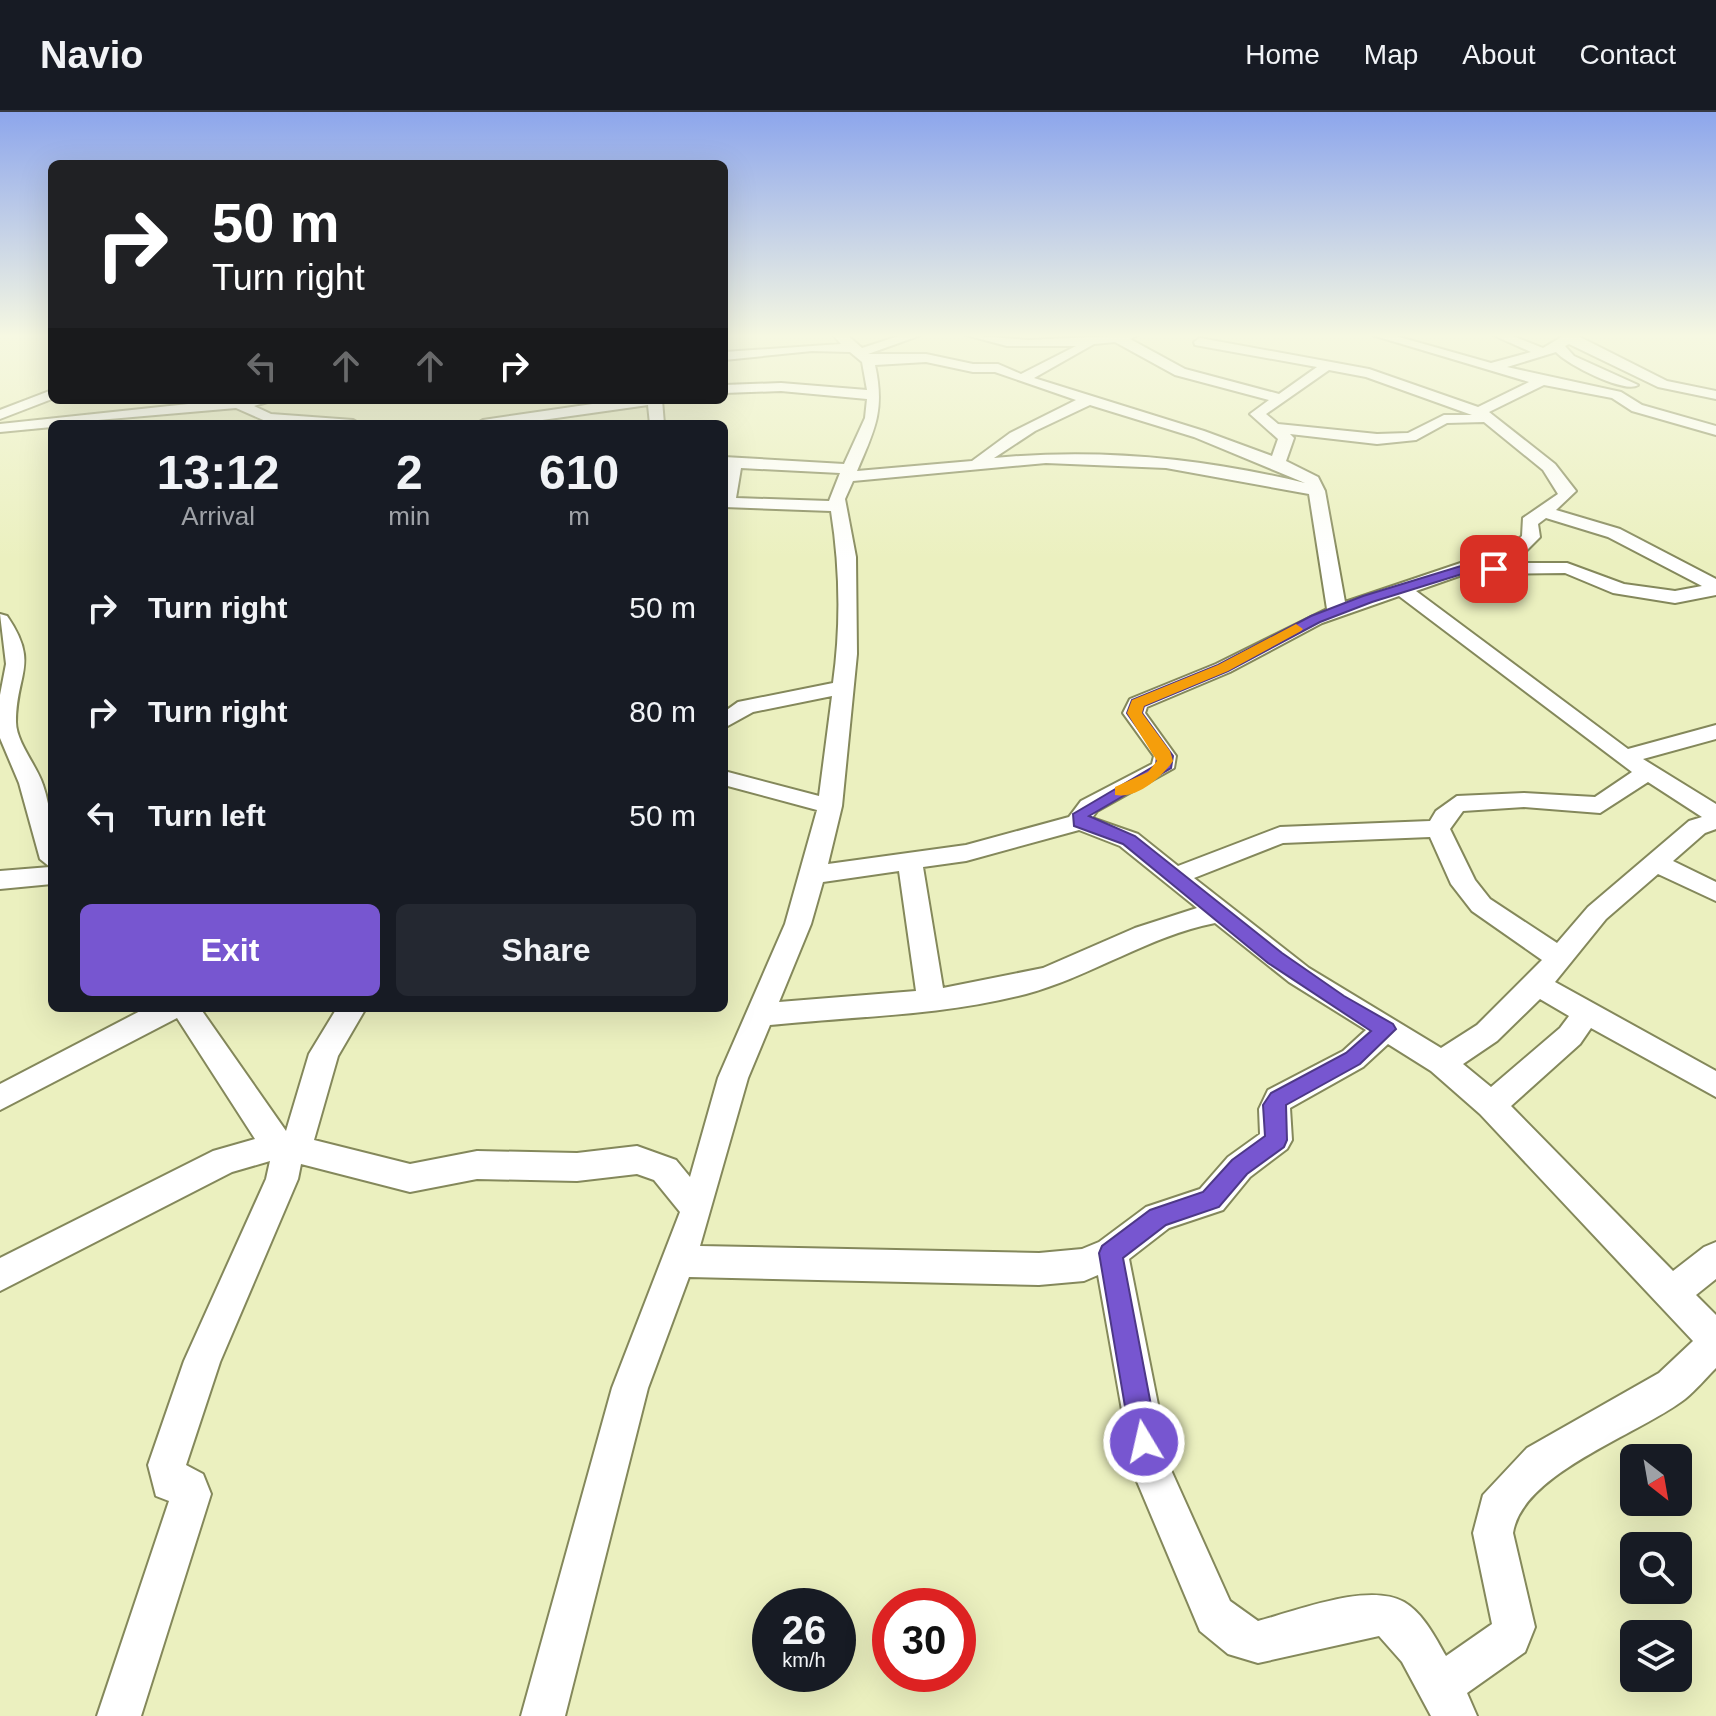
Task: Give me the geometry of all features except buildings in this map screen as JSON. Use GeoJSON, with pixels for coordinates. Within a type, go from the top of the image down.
{"type":"FeatureCollection","features":[{"type":"Feature","properties":{"kind":"street"},"geometry":{"type":"LineString","coordinates":[[76,420],[173,410]]}},
{"type":"Feature","properties":{"kind":"street"},"geometry":{"type":"LineString","coordinates":[[252,410],[268,418],[296,420]]}},
{"type":"Feature","properties":{"kind":"street"},"geometry":{"type":"LineString","coordinates":[[513,420],[583,410]]}},
{"type":"Feature","properties":{"kind":"street"},"geometry":{"type":"LineString","coordinates":[[543,1716],[630,1388],[697,1209],[733,1078],[798,924],[830,806],[847,654],[845,531],[837,506],[873,410]]}},
{"type":"Feature","properties":{"kind":"street"},"geometry":{"type":"LineString","coordinates":[[974,467],[995,448],[1068,410]]}},
{"type":"Feature","properties":{"kind":"street"},"geometry":{"type":"LineString","coordinates":[[1123,410],[1277,463],[1312,480],[1317,491],[1337,611]]}},
{"type":"Feature","properties":{"kind":"street"},"geometry":{"type":"LineString","coordinates":[[1263,410],[1257,414],[1278,428],[1286,440],[1277,463]]}},
{"type":"Feature","properties":{"kind":"street"},"geometry":{"type":"LineString","coordinates":[[1080,822],[1081,814],[1089,806],[1163,768],[1165,756],[1134,713],[1137,703],[1223,668],[1337,611],[1400,588],[1491,561],[1526,545],[1531,537],[1529,522],[1568,491],[1562,480],[1528,449],[1483,416],[1468,410]]}},
{"type":"Feature","properties":{"kind":"street"},"geometry":{"type":"LineString","coordinates":[[1483,416],[1486,410]]}},
{"type":"Feature","properties":{"kind":"street"},"geometry":{"type":"LineString","coordinates":[[1643,410],[1716,431]]}},
{"type":"Feature","properties":{"kind":"street"},"geometry":{"type":"LineString","coordinates":[[1278,428],[1377,439],[1411,437],[1444,419],[1483,416]]}},
{"type":"Feature","properties":{"kind":"street"},"geometry":{"type":"LineString","coordinates":[[0,428],[48,423]]}},
{"type":"Feature","properties":{"kind":"street"},"geometry":{"type":"LineString","coordinates":[[729,463],[795,463],[849,472],[974,467],[1074,458],[1240,474],[1317,491]]}},
{"type":"Feature","properties":{"kind":"street"},"geometry":{"type":"LineString","coordinates":[[728,502],[837,506]]}},
{"type":"Feature","properties":{"kind":"street"},"geometry":{"type":"LineString","coordinates":[[1541,511],[1614,533],[1660,554],[1716,588]]}},
{"type":"Feature","properties":{"kind":"street"},"geometry":{"type":"LineString","coordinates":[[1461,570],[1567,568],[1620,589],[1675,597],[1716,588]]}},
{"type":"Feature","properties":{"kind":"street"},"geometry":{"type":"LineString","coordinates":[[1400,588],[1646,773],[1716,817]]}},
{"type":"Feature","properties":{"kind":"street"},"geometry":{"type":"LineString","coordinates":[[0,620],[13,640],[16,664],[6,692],[5,725],[31,783],[48,845]]}},
{"type":"Feature","properties":{"kind":"street"},"geometry":{"type":"LineString","coordinates":[[728,719],[746,707],[841,688]]}},
{"type":"Feature","properties":{"kind":"street"},"geometry":{"type":"LineString","coordinates":[[1624,757],[1716,732]]}},
{"type":"Feature","properties":{"kind":"street"},"geometry":{"type":"LineString","coordinates":[[1438,829],[1444,816],[1457,804],[1524,800],[1600,805],[1646,773]]}},
{"type":"Feature","properties":{"kind":"street"},"geometry":{"type":"LineString","coordinates":[[728,779],[830,806]]}},
{"type":"Feature","properties":{"kind":"street"},"geometry":{"type":"LineString","coordinates":[[1441,1063],[1487,1033],[1537,985],[1597,913],[1697,827],[1716,817]]}},
{"type":"Feature","properties":{"kind":"street"},"geometry":{"type":"LineString","coordinates":[[812,875],[966,853],[1080,822],[1129,840],[1217,913],[1299,975],[1441,1063],[1491,1105],[1716,1342],[1672,1386],[1541,1462],[1497,1509],[1493,1533],[1514,1627],[1510,1637],[1446,1702],[1406,1633],[1399,1624],[1379,1614],[1258,1642],[1243,1639],[1215,1616],[1152,1472],[1111,1253]]}},
{"type":"Feature","properties":{"kind":"street"},"geometry":{"type":"LineString","coordinates":[[1175,876],[1280,835],[1438,829]]}},
{"type":"Feature","properties":{"kind":"street"},"geometry":{"type":"LineString","coordinates":[[1438,829],[1464,884],[1481,905],[1559,958]]}},
{"type":"Feature","properties":{"kind":"street"},"geometry":{"type":"LineString","coordinates":[[910,862],[931,999]]}},
{"type":"Feature","properties":{"kind":"street"},"geometry":{"type":"LineString","coordinates":[[1657,864],[1716,892]]}},
{"type":"Feature","properties":{"kind":"street"},"geometry":{"type":"LineString","coordinates":[[0,880],[48,875]]}},
{"type":"Feature","properties":{"kind":"street"},"geometry":{"type":"LineString","coordinates":[[761,1015],[990,993],[1047,978],[1183,919],[1217,913]]}},
{"type":"Feature","properties":{"kind":"street"},"geometry":{"type":"LineString","coordinates":[[1537,985],[1716,1085]]}},
{"type":"Feature","properties":{"kind":"street"},"geometry":{"type":"LineString","coordinates":[[0,1098],[163,1012]]}},
{"type":"Feature","properties":{"kind":"street"},"geometry":{"type":"LineString","coordinates":[[188,1012],[272,1138],[289,1147],[410,1178],[477,1165],[577,1167],[637,1160],[665,1170],[697,1209]]}},
{"type":"Feature","properties":{"kind":"street"},"geometry":{"type":"LineString","coordinates":[[119,1716],[191,1494],[189,1488],[170,1482],[167,1465],[202,1361],[282,1179],[289,1147],[324,1054],[350,1012]]}},
{"type":"Feature","properties":{"kind":"street"},"geometry":{"type":"LineString","coordinates":[[1491,1105],[1570,1036],[1586,1013]]}},
{"type":"Feature","properties":{"kind":"street"},"geometry":{"type":"LineString","coordinates":[[675,1261],[1039,1269],[1084,1265],[1111,1253],[1158,1217],[1211,1200],[1239,1167],[1276,1140],[1274,1105],[1279,1099],[1353,1059],[1386,1029]]}},
{"type":"Feature","properties":{"kind":"street"},"geometry":{"type":"LineString","coordinates":[[0,1275],[224,1161],[289,1147]]}},
{"type":"Feature","properties":{"kind":"street"},"geometry":{"type":"LineString","coordinates":[[1670,1295],[1716,1258]]}},
{"type":"Feature","properties":{"kind":"slow traffic"},"geometry":{"type":"LineString","coordinates":[[1121,791],[1154,776],[1163,768],[1165,761],[1162,751],[1134,713],[1137,703],[1223,668],[1296,629]]}},
{"type":"Feature","properties":{"kind":"route"},"geometry":{"type":"LineString","coordinates":[[1144,1442],[1111,1253],[1158,1217],[1211,1200],[1239,1167],[1276,1140],[1274,1105],[1279,1099],[1353,1059],[1386,1029],[1337,1001],[1275,958],[1141,848],[1103,828],[1080,822],[1081,814],[1089,806],[1154,776],[1163,768],[1165,756],[1134,713],[1137,703],[1201,678],[1315,619],[1367,599],[1461,570],[1494,569]]}}]}
